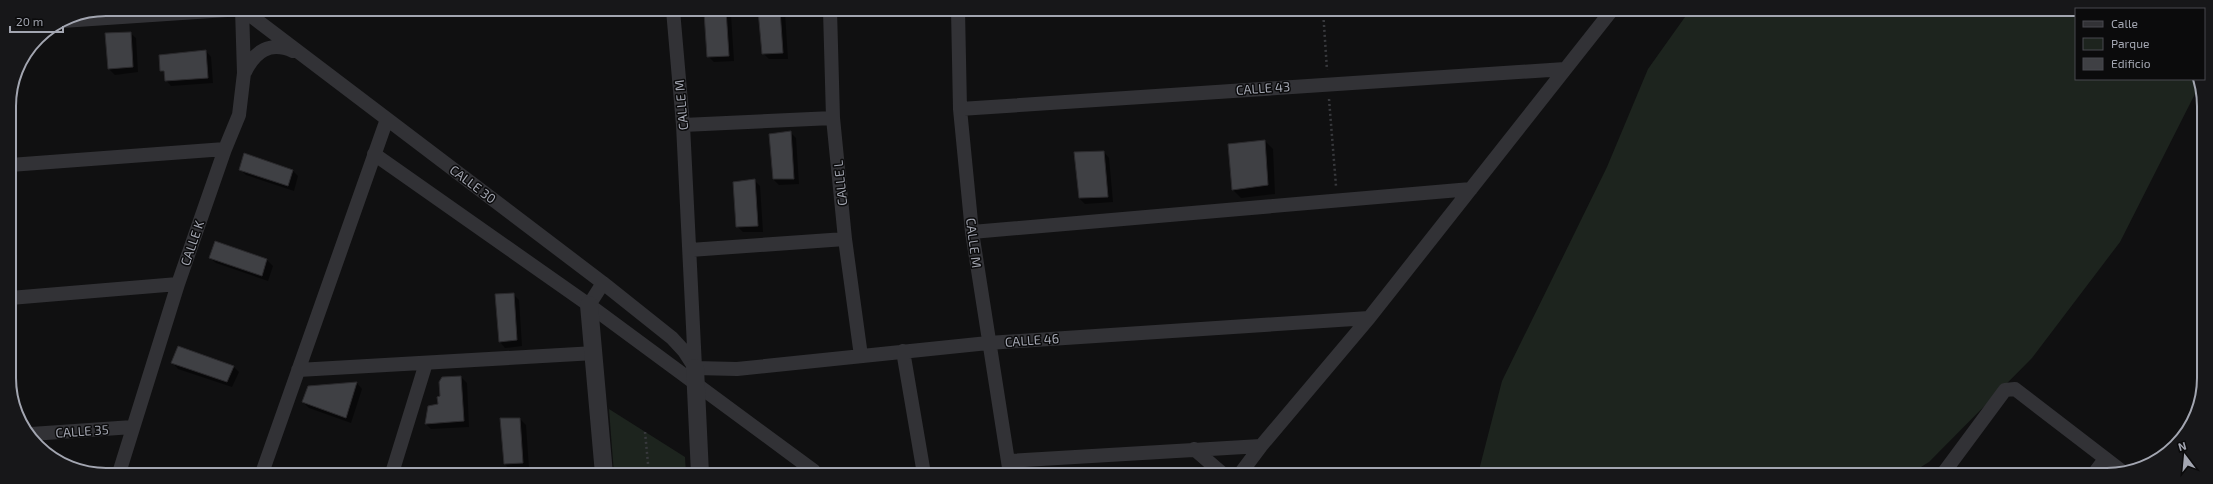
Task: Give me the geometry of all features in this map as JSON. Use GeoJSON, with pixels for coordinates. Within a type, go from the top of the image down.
{"type":"FeatureCollection","features":[{"type":"Feature","properties":{"kind":"street"},"geometry":{"type":"LineString","coordinates":[[81,20],[137,16]]}},
{"type":"Feature","properties":{"kind":"street","name":"CALLE K"},"geometry":{"type":"LineString","coordinates":[[121,468],[178,284],[224,149],[239,115],[244,73],[242,16]]}},
{"type":"Feature","properties":{"kind":"street","name":"CALLE 30"},"geometry":{"type":"LineString","coordinates":[[251,16],[603,283],[672,338],[696,376]]}},
{"type":"Feature","properties":{"kind":"street","name":"CALLE M"},"geometry":{"type":"LineString","coordinates":[[674,16],[683,126],[696,376]]}},
{"type":"Feature","properties":{"kind":"street","name":"CALLE L"},"geometry":{"type":"LineString","coordinates":[[830,16],[833,118],[845,239],[861,356]]}},
{"type":"Feature","properties":{"kind":"street","name":"CALLE M"},"geometry":{"type":"LineString","coordinates":[[958,16],[960,109],[972,232],[988,343],[1009,468]]}},
{"type":"Feature","properties":{"kind":"street"},"geometry":{"type":"LineString","coordinates":[[1244,468],[1261,446],[1369,318],[1607,16]]}},
{"type":"Feature","properties":{"kind":"street"},"geometry":{"type":"LineString","coordinates":[[244,73],[250,60],[257,53],[268,48],[286,48],[302,54]]}},
{"type":"Feature","properties":{"kind":"street","name":"CALLE 43"},"geometry":{"type":"LineString","coordinates":[[960,109],[1565,68]]}},
{"type":"Feature","properties":{"kind":"street"},"geometry":{"type":"LineString","coordinates":[[683,126],[833,118]]}},
{"type":"Feature","properties":{"kind":"street"},"geometry":{"type":"LineString","coordinates":[[264,468],[387,119]]}},
{"type":"Feature","properties":{"kind":"street"},"geometry":{"type":"LineString","coordinates":[[16,165],[224,149]]}},
{"type":"Feature","properties":{"kind":"street"},"geometry":{"type":"LineString","coordinates":[[374,154],[590,305],[696,376],[810,468]]}},
{"type":"Feature","properties":{"kind":"street"},"geometry":{"type":"LineString","coordinates":[[972,232],[1471,189]]}},
{"type":"Feature","properties":{"kind":"street"},"geometry":{"type":"LineString","coordinates":[[690,250],[845,239]]}},
{"type":"Feature","properties":{"kind":"street"},"geometry":{"type":"LineString","coordinates":[[603,283],[590,305],[604,468]]}},
{"type":"Feature","properties":{"kind":"street"},"geometry":{"type":"LineString","coordinates":[[16,298],[178,284]]}},
{"type":"Feature","properties":{"kind":"street","name":"CALLE 46"},"geometry":{"type":"LineString","coordinates":[[696,376],[737,369],[988,343],[1369,318]]}},
{"type":"Feature","properties":{"kind":"street"},"geometry":{"type":"LineString","coordinates":[[903,351],[923,468]]}},
{"type":"Feature","properties":{"kind":"street"},"geometry":{"type":"LineString","coordinates":[[298,370],[595,353]]}},
{"type":"Feature","properties":{"kind":"street"},"geometry":{"type":"LineString","coordinates":[[394,468],[426,363]]}},
{"type":"Feature","properties":{"kind":"street"},"geometry":{"type":"LineString","coordinates":[[696,376],[700,468]]}},
{"type":"Feature","properties":{"kind":"street"},"geometry":{"type":"LineString","coordinates":[[1947,468],[2005,390],[2010,388],[2015,389],[2116,467]]}},
{"type":"Feature","properties":{"kind":"street","name":"CALLE 35"},"geometry":{"type":"LineString","coordinates":[[36,434],[133,427]]}},
{"type":"Feature","properties":{"kind":"street"},"geometry":{"type":"LineString","coordinates":[[1009,468],[1194,449],[1261,446]]}},
{"type":"Feature","properties":{"kind":"street"},"geometry":{"type":"LineString","coordinates":[[1194,449],[1216,468]]}},
{"type":"Feature","properties":{"kind":"street"},"geometry":{"type":"LineString","coordinates":[[2098,468],[2105,459]]}},
{"type":"Feature","properties":{"kind":"path"},"geometry":{"type":"LineString","coordinates":[[1323,16],[1337,200]]}},
{"type":"Feature","properties":{"kind":"path"},"geometry":{"type":"LineString","coordinates":[[646,432],[649,468]]}},
{"type":"Feature","properties":{"kind":"green space"},"geometry":{"type":"Polygon","coordinates":[[[1686,16],[2075,16],[2075,80],[2193,80],[2196,93],[2120,242],[2032,358],[1929,462],[1919,468],[1480,468],[1502,381],[1607,167],[1648,69],[1686,16]]]}},
{"type":"Feature","properties":{"kind":"green space"},"geometry":{"type":"Polygon","coordinates":[[[609,409],[685,457],[686,468],[614,468],[609,409]]]}},
{"type":"Feature","properties":{"kind":"building"},"geometry":{"type":"Polygon","coordinates":[[[704,16],[726,16],[729,56],[707,57],[704,16]]]}},
{"type":"Feature","properties":{"kind":"building"},"geometry":{"type":"Polygon","coordinates":[[[759,16],[780,16],[783,53],[762,54],[759,16]]]}},
{"type":"Feature","properties":{"kind":"building"},"geometry":{"type":"Polygon","coordinates":[[[131,32],[133,67],[108,69],[105,33],[131,32]]]}},
{"type":"Feature","properties":{"kind":"building"},"geometry":{"type":"Polygon","coordinates":[[[206,50],[208,78],[165,81],[164,71],[160,71],[159,55],[206,50]]]}},
{"type":"Feature","properties":{"kind":"building"},"geometry":{"type":"Polygon","coordinates":[[[791,131],[794,179],[773,179],[769,134],[791,131]]]}},
{"type":"Feature","properties":{"kind":"building"},"geometry":{"type":"Polygon","coordinates":[[[1265,140],[1268,185],[1232,190],[1228,144],[1265,140]]]}},
{"type":"Feature","properties":{"kind":"building"},"geometry":{"type":"Polygon","coordinates":[[[1104,151],[1108,197],[1079,198],[1074,152],[1104,151]]]}},
{"type":"Feature","properties":{"kind":"building"},"geometry":{"type":"Polygon","coordinates":[[[244,153],[293,170],[288,186],[239,170],[244,153]]]}},
{"type":"Feature","properties":{"kind":"building"},"geometry":{"type":"Polygon","coordinates":[[[755,179],[758,226],[736,227],[733,182],[755,179]]]}},
{"type":"Feature","properties":{"kind":"building"},"geometry":{"type":"Polygon","coordinates":[[[215,241],[267,259],[262,276],[209,258],[215,241]]]}},
{"type":"Feature","properties":{"kind":"building"},"geometry":{"type":"Polygon","coordinates":[[[514,293],[517,340],[499,342],[495,294],[514,293]]]}},
{"type":"Feature","properties":{"kind":"building"},"geometry":{"type":"Polygon","coordinates":[[[178,346],[234,366],[227,382],[171,363],[178,346]]]}},
{"type":"Feature","properties":{"kind":"building"},"geometry":{"type":"Polygon","coordinates":[[[461,376],[464,421],[425,424],[428,406],[438,404],[437,397],[440,396],[439,382],[442,377],[461,376]]]}},
{"type":"Feature","properties":{"kind":"building"},"geometry":{"type":"Polygon","coordinates":[[[357,382],[346,418],[302,402],[308,386],[357,382]]]}},
{"type":"Feature","properties":{"kind":"building"},"geometry":{"type":"Polygon","coordinates":[[[500,418],[520,418],[523,463],[504,464],[500,418]]]}}]}
